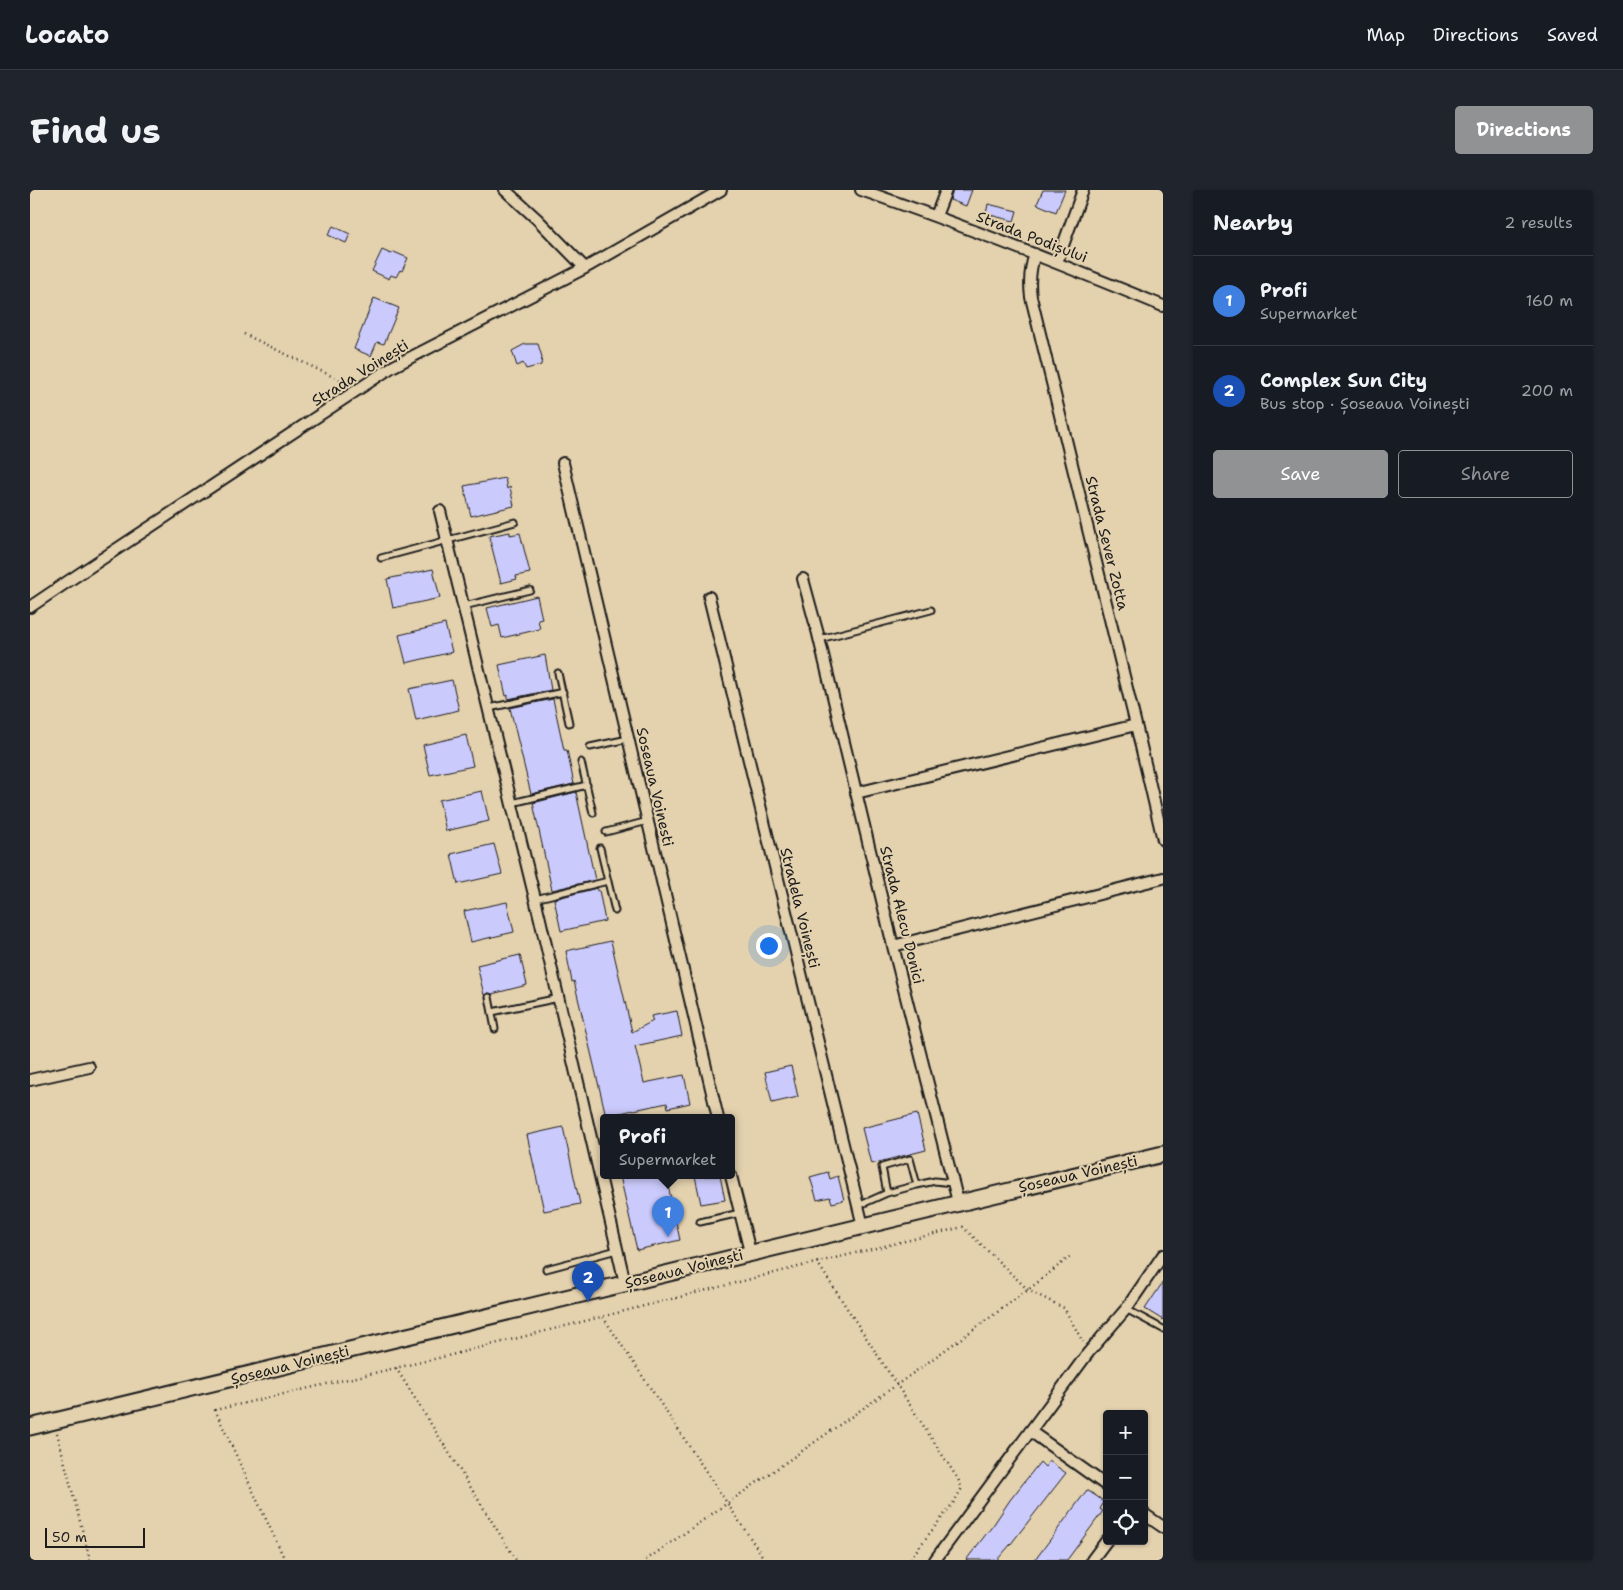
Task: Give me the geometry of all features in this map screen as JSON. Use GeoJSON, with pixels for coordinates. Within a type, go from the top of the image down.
{"type":"FeatureCollection","features":[{"type":"Feature","properties":{"kind":"main road","name":"Șoseaua Voinești"},"geometry":{"type":"LineString","coordinates":[[30,1427],[1163,1154]]}},
{"type":"Feature","properties":{"kind":"street"},"geometry":{"type":"LineString","coordinates":[[505,190],[537,219],[585,268]]}},
{"type":"Feature","properties":{"kind":"street","name":"Strada Voinești"},"geometry":{"type":"LineString","coordinates":[[30,607],[392,367],[585,268],[722,190]]}},
{"type":"Feature","properties":{"kind":"street","name":"Strada Podișului"},"geometry":{"type":"LineString","coordinates":[[861,190],[1057,262],[1163,306]]}},
{"type":"Feature","properties":{"kind":"street"},"geometry":{"type":"LineString","coordinates":[[936,216],[946,190]]}},
{"type":"Feature","properties":{"kind":"street"},"geometry":{"type":"LineString","coordinates":[[1057,262],[1083,190]]}},
{"type":"Feature","properties":{"kind":"street","name":"Strada Sever Zotta"},"geometry":{"type":"LineString","coordinates":[[1036,254],[1032,263],[1029,283],[1031,297],[1163,840]]}},
{"type":"Feature","properties":{"kind":"street","name":"Soseaua Voinesti"},"geometry":{"type":"LineString","coordinates":[[563,462],[717,1114]]}},
{"type":"Feature","properties":{"kind":"street"},"geometry":{"type":"LineString","coordinates":[[440,511],[512,803],[600,1177]]}},
{"type":"Feature","properties":{"kind":"street","name":"Strada Alecu Donici"},"geometry":{"type":"LineString","coordinates":[[803,579],[819,637],[958,1202]]}},
{"type":"Feature","properties":{"kind":"street","name":"Stradela Voinești"},"geometry":{"type":"LineString","coordinates":[[709,598],[862,1226]]}},
{"type":"Feature","properties":{"kind":"street"},"geometry":{"type":"LineString","coordinates":[[856,793],[1136,725]]}},
{"type":"Feature","properties":{"kind":"street"},"geometry":{"type":"LineString","coordinates":[[894,946],[1163,878]]}},
{"type":"Feature","properties":{"kind":"street"},"geometry":{"type":"LineString","coordinates":[[30,1080],[89,1067]]}},
{"type":"Feature","properties":{"kind":"street"},"geometry":{"type":"LineString","coordinates":[[600,1179],[625,1283]]}},
{"type":"Feature","properties":{"kind":"street"},"geometry":{"type":"LineString","coordinates":[[733,1179],[750,1252]]}},
{"type":"Feature","properties":{"kind":"street"},"geometry":{"type":"LineString","coordinates":[[935,1560],[1088,1353],[1126,1309],[1163,1255]]}},
{"type":"Feature","properties":{"kind":"street"},"geometry":{"type":"LineString","coordinates":[[1030,1431],[1103,1483]]}},
{"type":"Feature","properties":{"kind":"street"},"geometry":{"type":"LineString","coordinates":[[1148,1517],[1163,1527]]}},
{"type":"Feature","properties":{"kind":"street"},"geometry":{"type":"LineString","coordinates":[[1092,1560],[1103,1545]]}},
{"type":"Feature","properties":{"kind":"lane"},"geometry":{"type":"LineString","coordinates":[[381,558],[515,522]]}},
{"type":"Feature","properties":{"kind":"lane"},"geometry":{"type":"LineString","coordinates":[[463,606],[530,590]]}},
{"type":"Feature","properties":{"kind":"lane"},"geometry":{"type":"LineString","coordinates":[[819,637],[932,610]]}},
{"type":"Feature","properties":{"kind":"lane"},"geometry":{"type":"LineString","coordinates":[[558,673],[569,723]]}},
{"type":"Feature","properties":{"kind":"lane"},"geometry":{"type":"LineString","coordinates":[[488,708],[563,692]]}},
{"type":"Feature","properties":{"kind":"lane"},"geometry":{"type":"LineString","coordinates":[[590,747],[628,739]]}},
{"type":"Feature","properties":{"kind":"lane"},"geometry":{"type":"LineString","coordinates":[[582,762],[593,813]]}},
{"type":"Feature","properties":{"kind":"lane"},"geometry":{"type":"LineString","coordinates":[[512,803],[587,785]]}},
{"type":"Feature","properties":{"kind":"lane"},"geometry":{"type":"LineString","coordinates":[[606,832],[648,822]]}},
{"type":"Feature","properties":{"kind":"lane"},"geometry":{"type":"LineString","coordinates":[[600,848],[615,911]]}},
{"type":"Feature","properties":{"kind":"lane"},"geometry":{"type":"LineString","coordinates":[[535,899],[608,881]]}},
{"type":"Feature","properties":{"kind":"lane"},"geometry":{"type":"LineString","coordinates":[[488,998],[495,1029]]}},
{"type":"Feature","properties":{"kind":"lane"},"geometry":{"type":"LineString","coordinates":[[492,1012],[558,998]]}},
{"type":"Feature","properties":{"kind":"lane"},"geometry":{"type":"LineString","coordinates":[[888,1193],[882,1167],[910,1159],[918,1185]]}},
{"type":"Feature","properties":{"kind":"lane"},"geometry":{"type":"LineString","coordinates":[[858,1206],[888,1193],[918,1185],[935,1181],[953,1183]]}},
{"type":"Feature","properties":{"kind":"lane"},"geometry":{"type":"LineString","coordinates":[[700,1222],[740,1213]]}},
{"type":"Feature","properties":{"kind":"lane"},"geometry":{"type":"LineString","coordinates":[[546,1269],[617,1250]]}},
{"type":"Feature","properties":{"kind":"lane"},"geometry":{"type":"LineString","coordinates":[[1126,1309],[1163,1329]]}},
{"type":"Feature","properties":{"kind":"path"},"geometry":{"type":"LineString","coordinates":[[244,334],[359,390]]}},
{"type":"Feature","properties":{"kind":"path"},"geometry":{"type":"LineString","coordinates":[[285,1560],[215,1410],[396,1368],[816,1262],[963,1227],[1028,1290],[1064,1308],[1088,1353]]}},
{"type":"Feature","properties":{"kind":"path"},"geometry":{"type":"LineString","coordinates":[[646,1560],[898,1384],[1028,1290],[1072,1255]]}},
{"type":"Feature","properties":{"kind":"path"},"geometry":{"type":"LineString","coordinates":[[816,1262],[898,1384],[962,1488],[954,1502],[909,1560]]}},
{"type":"Feature","properties":{"kind":"path"},"geometry":{"type":"LineString","coordinates":[[603,1317],[765,1560]]}},
{"type":"Feature","properties":{"kind":"path"},"geometry":{"type":"LineString","coordinates":[[396,1368],[516,1560]]}},
{"type":"Feature","properties":{"kind":"path"},"geometry":{"type":"LineString","coordinates":[[54,1421],[90,1560]]}},
{"type":"Feature","properties":{"kind":"building"},"geometry":{"type":"Polygon","coordinates":[[[953,190],[972,190],[966,206],[950,200],[953,190]]]}},
{"type":"Feature","properties":{"kind":"building"},"geometry":{"type":"Polygon","coordinates":[[[1043,190],[1065,190],[1056,212],[1037,204],[1043,190]]]}},
{"type":"Feature","properties":{"kind":"building"},"geometry":{"type":"Polygon","coordinates":[[[988,204],[1017,211],[1014,221],[986,214],[988,204]]]}},
{"type":"Feature","properties":{"kind":"building"},"geometry":{"type":"Polygon","coordinates":[[[333,226],[350,234],[346,243],[328,235],[333,226]]]}},
{"type":"Feature","properties":{"kind":"building"},"geometry":{"type":"Polygon","coordinates":[[[382,250],[391,254],[394,252],[408,258],[402,271],[400,270],[396,277],[391,275],[389,279],[372,271],[382,250]]]}},
{"type":"Feature","properties":{"kind":"building"},"geometry":{"type":"Polygon","coordinates":[[[374,298],[399,308],[384,344],[377,342],[371,356],[354,349],[374,298]]]}},
{"type":"Feature","properties":{"kind":"building"},"geometry":{"type":"Polygon","coordinates":[[[525,344],[538,344],[542,357],[541,365],[526,369],[523,363],[517,366],[512,351],[525,344]]]}},
{"type":"Feature","properties":{"kind":"building"},"geometry":{"type":"Polygon","coordinates":[[[505,478],[507,489],[510,487],[514,506],[471,516],[464,486],[505,478]]]}},
{"type":"Feature","properties":{"kind":"building"},"geometry":{"type":"Polygon","coordinates":[[[510,532],[510,535],[520,533],[530,573],[516,576],[517,579],[501,583],[489,536],[510,532]]]}},
{"type":"Feature","properties":{"kind":"building"},"geometry":{"type":"Polygon","coordinates":[[[433,569],[440,598],[393,608],[387,579],[433,569]]]}},
{"type":"Feature","properties":{"kind":"building"},"geometry":{"type":"Polygon","coordinates":[[[537,596],[542,619],[538,620],[540,629],[502,638],[499,625],[492,627],[487,608],[537,596]]]}},
{"type":"Feature","properties":{"kind":"building"},"geometry":{"type":"Polygon","coordinates":[[[445,624],[452,652],[406,663],[399,635],[445,624]]]}},
{"type":"Feature","properties":{"kind":"building"},"geometry":{"type":"Polygon","coordinates":[[[545,655],[551,690],[508,699],[499,665],[545,655]]]}},
{"type":"Feature","properties":{"kind":"building"},"geometry":{"type":"Polygon","coordinates":[[[452,680],[459,710],[416,720],[409,689],[452,680]]]}},
{"type":"Feature","properties":{"kind":"building"},"geometry":{"type":"Polygon","coordinates":[[[553,699],[564,750],[567,750],[574,784],[531,794],[510,708],[553,699]]]}},
{"type":"Feature","properties":{"kind":"building"},"geometry":{"type":"Polygon","coordinates":[[[466,735],[473,766],[430,775],[423,745],[466,735]]]}},
{"type":"Feature","properties":{"kind":"building"},"geometry":{"type":"Polygon","coordinates":[[[482,791],[489,821],[446,831],[439,800],[482,791]]]}},
{"type":"Feature","properties":{"kind":"building"},"geometry":{"type":"Polygon","coordinates":[[[576,792],[595,880],[552,890],[533,803],[576,792]]]}},
{"type":"Feature","properties":{"kind":"building"},"geometry":{"type":"Polygon","coordinates":[[[494,844],[502,874],[458,884],[451,854],[494,844]]]}},
{"type":"Feature","properties":{"kind":"building"},"geometry":{"type":"Polygon","coordinates":[[[597,888],[605,921],[561,931],[554,899],[597,888]]]}},
{"type":"Feature","properties":{"kind":"building"},"geometry":{"type":"Polygon","coordinates":[[[507,902],[514,932],[471,942],[464,911],[507,902]]]}},
{"type":"Feature","properties":{"kind":"building"},"geometry":{"type":"Polygon","coordinates":[[[611,941],[632,1032],[653,1021],[651,1016],[677,1011],[682,1036],[635,1046],[644,1083],[684,1075],[690,1103],[668,1108],[667,1103],[615,1114],[606,1114],[566,951],[611,941]]]}},
{"type":"Feature","properties":{"kind":"building"},"geometry":{"type":"Polygon","coordinates":[[[520,955],[527,985],[484,995],[477,965],[520,955]]]}},
{"type":"Feature","properties":{"kind":"building"},"geometry":{"type":"Polygon","coordinates":[[[791,1066],[798,1097],[772,1103],[765,1072],[791,1066]]]}},
{"type":"Feature","properties":{"kind":"building"},"geometry":{"type":"Polygon","coordinates":[[[917,1114],[926,1150],[871,1164],[862,1128],[917,1114]]]}},
{"type":"Feature","properties":{"kind":"building"},"geometry":{"type":"Polygon","coordinates":[[[563,1127],[580,1204],[544,1211],[527,1135],[563,1127]]]}},
{"type":"Feature","properties":{"kind":"building"},"geometry":{"type":"Polygon","coordinates":[[[828,1172],[830,1179],[838,1176],[844,1200],[832,1203],[830,1197],[817,1200],[810,1177],[828,1172]]]}},
{"type":"Feature","properties":{"kind":"building"},"geometry":{"type":"Polygon","coordinates":[[[621,1179],[667,1179],[680,1240],[637,1250],[621,1179]]]}},
{"type":"Feature","properties":{"kind":"building"},"geometry":{"type":"Polygon","coordinates":[[[696,1179],[721,1179],[725,1200],[701,1204],[696,1179]]]}},
{"type":"Feature","properties":{"kind":"building"},"geometry":{"type":"Polygon","coordinates":[[[1163,1282],[1163,1320],[1145,1309],[1163,1282]]]}},
{"type":"Feature","properties":{"kind":"building"},"geometry":{"type":"Polygon","coordinates":[[[1049,1461],[1066,1473],[1010,1545],[997,1560],[966,1560],[1040,1462],[1045,1467],[1049,1461]]]}},
{"type":"Feature","properties":{"kind":"building"},"geometry":{"type":"Polygon","coordinates":[[[1087,1490],[1102,1500],[1103,1504],[1100,1509],[1103,1511],[1067,1560],[1035,1560],[1087,1490]]]}},
{"type":"Feature","properties":{"kind":"place","name":"Profi"},"geometry":{"type":"Point","coordinates":[668,1237]}},
{"type":"Feature","properties":{"kind":"place","name":"Complex Sun City"},"geometry":{"type":"Point","coordinates":[588,1302]}}]}
